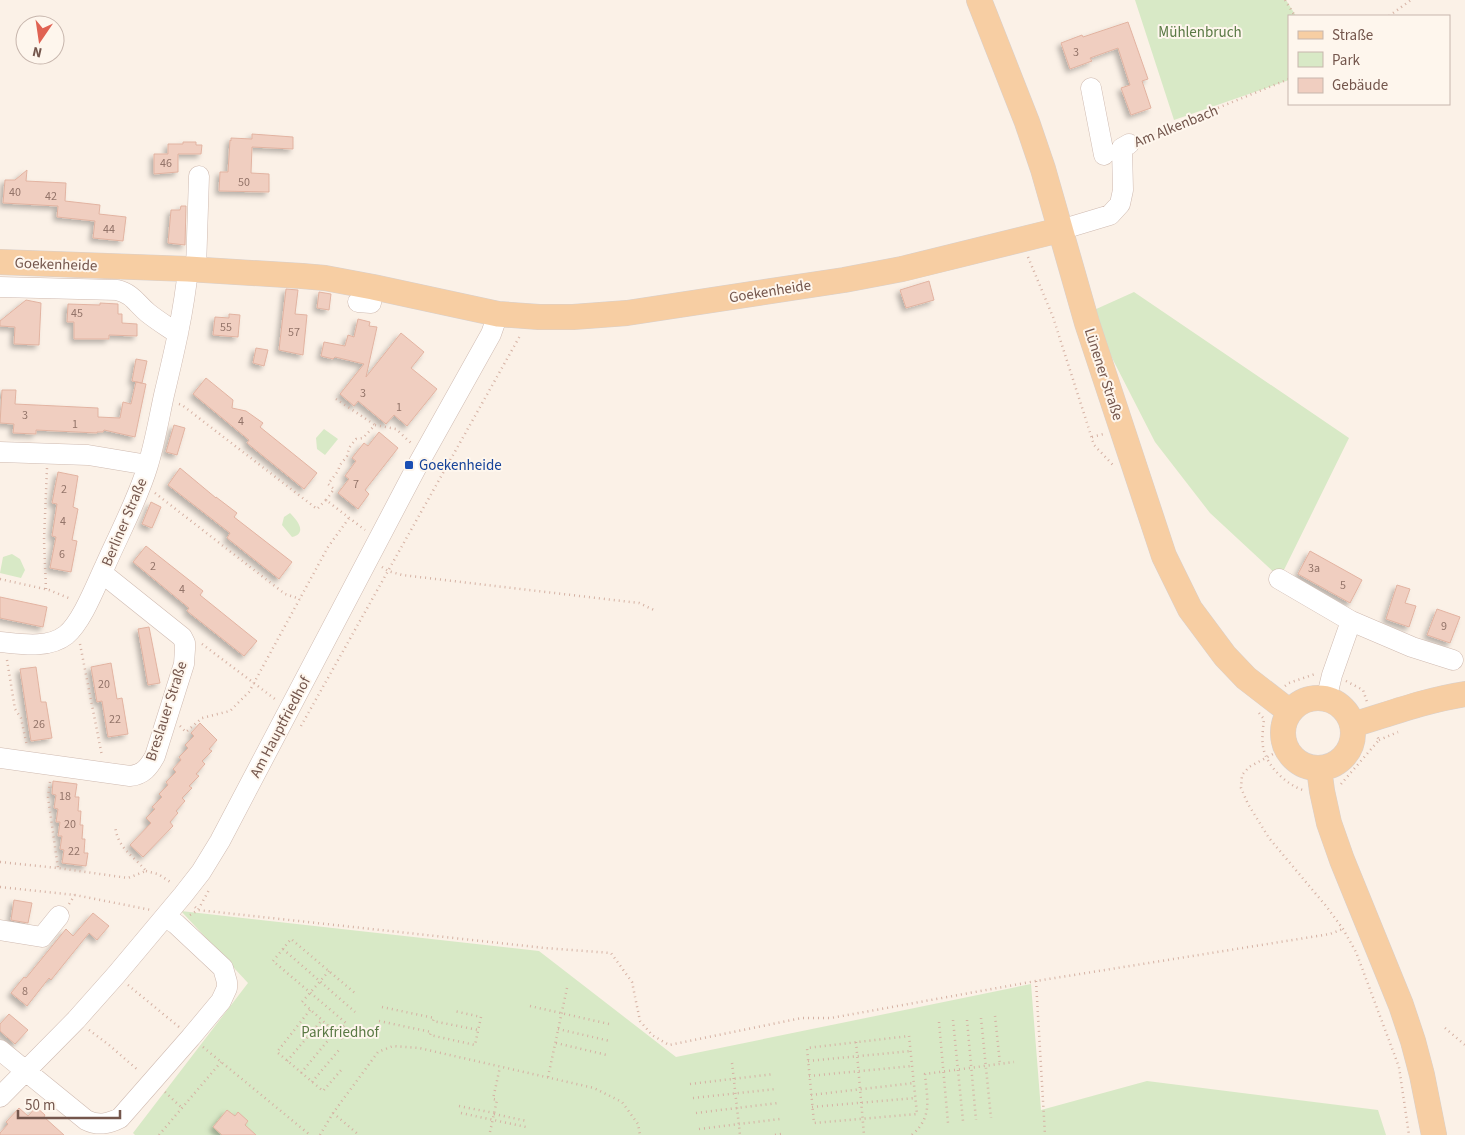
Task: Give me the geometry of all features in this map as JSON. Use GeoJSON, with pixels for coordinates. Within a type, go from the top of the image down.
{"type":"FeatureCollection","features":[{"type":"Feature","properties":{"kind":"main road","name":"Lünener Straße"},"geometry":{"type":"LineString","coordinates":[[978,0],[1027,122],[1043,169],[1087,323],[1164,556],[1190,609],[1225,656],[1246,678],[1282,705]]}},
{"type":"Feature","properties":{"kind":"main road","name":"Goekenheide"},"geometry":{"type":"LineString","coordinates":[[0,262],[192,269],[310,277],[366,295],[498,314],[573,317],[627,313],[844,280],[910,267],[1060,230]]}},
{"type":"Feature","properties":{"kind":"main road"},"geometry":{"type":"LineString","coordinates":[[1320,779],[1345,755],[1362,722],[1440,698],[1465,694]]}},
{"type":"Feature","properties":{"kind":"main road"},"geometry":{"type":"LineString","coordinates":[[1362,722],[1345,712],[1340,706],[1326,700],[1310,699],[1296,706],[1282,705],[1286,718],[1276,752],[1312,768],[1320,779],[1329,823],[1342,860],[1401,1005],[1413,1041],[1434,1135]]}},
{"type":"Feature","properties":{"kind":"street"},"geometry":{"type":"LineString","coordinates":[[1091,88],[1104,155]]}},
{"type":"Feature","properties":{"kind":"street","name":"Am Alkenbach"},"geometry":{"type":"LineString","coordinates":[[1060,230],[1110,215],[1120,204],[1123,190],[1122,148],[1130,144]]}},
{"type":"Feature","properties":{"kind":"street","name":"Berliner Straße"},"geometry":{"type":"LineString","coordinates":[[2,643],[47,644],[66,635],[74,626],[102,573],[140,487],[148,465],[192,269],[199,176]]}},
{"type":"Feature","properties":{"kind":"street"},"geometry":{"type":"LineString","coordinates":[[0,287],[117,290],[126,292],[148,313],[178,334]]}},
{"type":"Feature","properties":{"kind":"street","name":"Am Hauptfriedhof"},"geometry":{"type":"LineString","coordinates":[[0,1097],[170,921],[184,895],[220,841],[378,540],[491,334],[498,314]]}},
{"type":"Feature","properties":{"kind":"street"},"geometry":{"type":"LineString","coordinates":[[0,452],[88,455],[148,465]]}},
{"type":"Feature","properties":{"kind":"street"},"geometry":{"type":"LineString","coordinates":[[102,573],[182,638]]}},
{"type":"Feature","properties":{"kind":"street"},"geometry":{"type":"LineString","coordinates":[[1279,579],[1351,621],[1412,647],[1452,660]]}},
{"type":"Feature","properties":{"kind":"street"},"geometry":{"type":"LineString","coordinates":[[1326,700],[1332,675],[1351,621]]}},
{"type":"Feature","properties":{"kind":"street","name":"Breslauer Straße"},"geometry":{"type":"LineString","coordinates":[[0,758],[130,776],[146,769],[155,756],[185,658],[185,643],[182,638]]}},
{"type":"Feature","properties":{"kind":"street"},"geometry":{"type":"LineString","coordinates":[[0,930],[42,937],[59,916]]}},
{"type":"Feature","properties":{"kind":"street"},"geometry":{"type":"LineString","coordinates":[[0,1050],[86,1120],[99,1124],[120,1118],[221,1001],[227,988],[223,968],[170,921]]}},
{"type":"Feature","properties":{"kind":"path"},"geometry":{"type":"LineString","coordinates":[[1284,0],[1294,15]]}},
{"type":"Feature","properties":{"kind":"path"},"geometry":{"type":"LineString","coordinates":[[1390,15],[1411,0]]}},
{"type":"Feature","properties":{"kind":"path","name":"Am Alkenbach"},"geometry":{"type":"LineString","coordinates":[[1130,144],[1288,79]]}},
{"type":"Feature","properties":{"kind":"path"},"geometry":{"type":"LineString","coordinates":[[300,728],[523,331],[528,316]]}},
{"type":"Feature","properties":{"kind":"path"},"geometry":{"type":"LineString","coordinates":[[336,399],[375,425],[396,429],[424,454]]}},
{"type":"Feature","properties":{"kind":"path"},"geometry":{"type":"LineString","coordinates":[[163,400],[182,405],[317,510],[334,489],[328,484],[347,456],[349,448],[356,440],[363,438],[375,425]]}},
{"type":"Feature","properties":{"kind":"path"},"geometry":{"type":"LineString","coordinates":[[46,589],[44,540],[47,453]]}},
{"type":"Feature","properties":{"kind":"path"},"geometry":{"type":"LineString","coordinates":[[140,487],[154,492],[285,594],[300,599]]}},
{"type":"Feature","properties":{"kind":"path"},"geometry":{"type":"LineString","coordinates":[[326,500],[378,540]]}},
{"type":"Feature","properties":{"kind":"path"},"geometry":{"type":"LineString","coordinates":[[167,717],[174,720],[186,732],[202,718],[230,711],[249,692],[328,547],[349,518]]}},
{"type":"Feature","properties":{"kind":"path"},"geometry":{"type":"LineString","coordinates":[[388,571],[402,575],[639,603],[656,611]]}},
{"type":"Feature","properties":{"kind":"path"},"geometry":{"type":"LineString","coordinates":[[0,579],[46,589],[86,605]]}},
{"type":"Feature","properties":{"kind":"path"},"geometry":{"type":"LineString","coordinates":[[74,626],[80,641],[104,772]]}},
{"type":"Feature","properties":{"kind":"path"},"geometry":{"type":"LineString","coordinates":[[182,638],[196,639],[289,709]]}},
{"type":"Feature","properties":{"kind":"path"},"geometry":{"type":"LineString","coordinates":[[2,643],[15,709],[21,718],[30,762]]}},
{"type":"Feature","properties":{"kind":"path"},"geometry":{"type":"LineString","coordinates":[[1317,673],[1325,673],[1362,690],[1362,722],[1379,740],[1338,788],[1320,779],[1308,791],[1294,787],[1280,775],[1276,752],[1264,750],[1262,733],[1264,719],[1282,705],[1289,683],[1317,673]]}},
{"type":"Feature","properties":{"kind":"path"},"geometry":{"type":"LineString","coordinates":[[1276,752],[1249,767],[1242,775],[1241,788],[1248,804],[1269,838],[1343,929],[1359,961],[1399,1067],[1409,1135]]}},
{"type":"Feature","properties":{"kind":"path"},"geometry":{"type":"LineString","coordinates":[[52,765],[48,797],[58,868]]}},
{"type":"Feature","properties":{"kind":"path"},"geometry":{"type":"LineString","coordinates":[[115,826],[116,837],[146,871],[158,874],[168,880],[184,895]]}},
{"type":"Feature","properties":{"kind":"path"},"geometry":{"type":"LineString","coordinates":[[0,862],[128,878],[146,871]]}},
{"type":"Feature","properties":{"kind":"path"},"geometry":{"type":"LineString","coordinates":[[0,887],[75,896],[151,910],[159,912],[170,921],[198,910],[526,946],[611,953],[632,982],[640,1021],[652,1035],[669,1045],[802,1018],[831,1018],[1036,981],[1330,934],[1343,929]]}},
{"type":"Feature","properties":{"kind":"path"},"geometry":{"type":"LineString","coordinates":[[198,910],[211,888]]}},
{"type":"Feature","properties":{"kind":"path"},"geometry":{"type":"LineString","coordinates":[[301,1073],[346,1023],[273,961],[291,939],[356,994]]}},
{"type":"Feature","properties":{"kind":"path"},"geometry":{"type":"LineString","coordinates":[[283,949],[355,1012]]}},
{"type":"Feature","properties":{"kind":"path"},"geometry":{"type":"LineString","coordinates":[[329,971],[302,1002],[344,1040]]}},
{"type":"Feature","properties":{"kind":"path"},"geometry":{"type":"LineString","coordinates":[[116,975],[310,1135]]}},
{"type":"Feature","properties":{"kind":"path"},"geometry":{"type":"LineString","coordinates":[[1036,981],[1045,1135]]}},
{"type":"Feature","properties":{"kind":"path"},"geometry":{"type":"LineString","coordinates":[[548,1077],[567,988]]}},
{"type":"Feature","properties":{"kind":"path"},"geometry":{"type":"LineString","coordinates":[[530,1006],[609,1024]]}},
{"type":"Feature","properties":{"kind":"path"},"geometry":{"type":"LineString","coordinates":[[382,1007],[434,1018],[433,1021],[478,1030]]}},
{"type":"Feature","properties":{"kind":"path"},"geometry":{"type":"LineString","coordinates":[[310,1010],[277,1052],[323,1091],[343,1068]]}},
{"type":"Feature","properties":{"kind":"path"},"geometry":{"type":"LineString","coordinates":[[378,1021],[431,1032],[430,1035],[475,1045],[481,1017],[454,1011]]}},
{"type":"Feature","properties":{"kind":"path"},"geometry":{"type":"LineString","coordinates":[[995,1016],[1000,1064]]}},
{"type":"Feature","properties":{"kind":"path"},"geometry":{"type":"LineString","coordinates":[[981,1018],[991,1118]]}},
{"type":"Feature","properties":{"kind":"path"},"geometry":{"type":"LineString","coordinates":[[76,1020],[109,1045],[182,1108]]}},
{"type":"Feature","properties":{"kind":"path"},"geometry":{"type":"LineString","coordinates":[[288,1061],[322,1020]]}},
{"type":"Feature","properties":{"kind":"path"},"geometry":{"type":"LineString","coordinates":[[953,1020],[963,1121]]}},
{"type":"Feature","properties":{"kind":"path"},"geometry":{"type":"LineString","coordinates":[[967,1020],[976,1120]]}},
{"type":"Feature","properties":{"kind":"path"},"geometry":{"type":"LineString","coordinates":[[939,1022],[948,1122]]}},
{"type":"Feature","properties":{"kind":"path"},"geometry":{"type":"LineString","coordinates":[[1446,1028],[1465,1045]]}},
{"type":"Feature","properties":{"kind":"path"},"geometry":{"type":"LineString","coordinates":[[558,1029],[610,1041]]}},
{"type":"Feature","properties":{"kind":"path"},"geometry":{"type":"LineString","coordinates":[[909,1036],[917,1114],[814,1123],[807,1048],[856,1042],[909,1036]]}},
{"type":"Feature","properties":{"kind":"path"},"geometry":{"type":"LineString","coordinates":[[856,1042],[864,1135]]}},
{"type":"Feature","properties":{"kind":"path"},"geometry":{"type":"LineString","coordinates":[[556,1043],[608,1055]]}},
{"type":"Feature","properties":{"kind":"path"},"geometry":{"type":"LineString","coordinates":[[320,1135],[378,1052],[393,1046],[419,1048],[594,1088],[622,1102],[638,1124],[640,1135]]}},
{"type":"Feature","properties":{"kind":"path"},"geometry":{"type":"LineString","coordinates":[[312,1082],[339,1050]]}},
{"type":"Feature","properties":{"kind":"path"},"geometry":{"type":"LineString","coordinates":[[808,1061],[911,1051]]}},
{"type":"Feature","properties":{"kind":"path"},"geometry":{"type":"LineString","coordinates":[[159,1135],[221,1062]]}},
{"type":"Feature","properties":{"kind":"path"},"geometry":{"type":"LineString","coordinates":[[912,1135],[925,1118],[927,1106],[925,1074],[1014,1062]]}},
{"type":"Feature","properties":{"kind":"path"},"geometry":{"type":"LineString","coordinates":[[732,1063],[740,1135]]}},
{"type":"Feature","properties":{"kind":"path"},"geometry":{"type":"LineString","coordinates":[[490,1132],[497,1100],[493,1099],[500,1066]]}},
{"type":"Feature","properties":{"kind":"path"},"geometry":{"type":"LineString","coordinates":[[810,1076],[912,1066]]}},
{"type":"Feature","properties":{"kind":"path"},"geometry":{"type":"LineString","coordinates":[[690,1084],[774,1074]]}},
{"type":"Feature","properties":{"kind":"path"},"geometry":{"type":"LineString","coordinates":[[811,1094],[914,1084]]}},
{"type":"Feature","properties":{"kind":"path"},"geometry":{"type":"LineString","coordinates":[[693,1098],[776,1088]]}},
{"type":"Feature","properties":{"kind":"path"},"geometry":{"type":"LineString","coordinates":[[812,1107],[915,1098]]}},
{"type":"Feature","properties":{"kind":"path"},"geometry":{"type":"LineString","coordinates":[[696,1113],[778,1103]]}},
{"type":"Feature","properties":{"kind":"path"},"geometry":{"type":"LineString","coordinates":[[459,1106],[527,1121]]}},
{"type":"Feature","properties":{"kind":"path"},"geometry":{"type":"LineString","coordinates":[[334,1113],[359,1135]]}},
{"type":"Feature","properties":{"kind":"path"},"geometry":{"type":"LineString","coordinates":[[461,1113],[526,1127]]}},
{"type":"Feature","properties":{"kind":"path"},"geometry":{"type":"LineString","coordinates":[[698,1129],[780,1119]]}},
{"type":"Feature","properties":{"kind":"path"},"geometry":{"type":"LineString","coordinates":[[776,1135],[781,1134]]}},
{"type":"Feature","properties":{"kind":"green space","name":"Mühlenbruch"},"geometry":{"type":"Polygon","coordinates":[[[1135,0],[1286,0],[1295,15],[1288,15],[1288,80],[1174,120],[1135,0]]]}},
{"type":"Feature","properties":{"kind":"green space"},"geometry":{"type":"Polygon","coordinates":[[[1134,292],[1349,438],[1280,578],[1210,513],[1155,442],[1110,354],[1094,310],[1134,292]]]}},
{"type":"Feature","properties":{"kind":"green space"},"geometry":{"type":"Polygon","coordinates":[[[324,429],[338,439],[325,455],[317,449],[316,438],[324,429]]]}},
{"type":"Feature","properties":{"kind":"green space"},"geometry":{"type":"Polygon","coordinates":[[[290,513],[300,526],[299,533],[292,537],[282,525],[284,517],[290,513]]]}},
{"type":"Feature","properties":{"kind":"green space"},"geometry":{"type":"Polygon","coordinates":[[[12,554],[20,559],[25,570],[21,578],[0,573],[3,557],[12,554]]]}},
{"type":"Feature","properties":{"kind":"green space","name":"Parkfriedhof"},"geometry":{"type":"Polygon","coordinates":[[[181,911],[539,951],[676,1057],[1031,984],[1041,1110],[1147,1081],[1378,1110],[1386,1135],[135,1135],[133,1133],[248,983],[181,911]]]}},
{"type":"Feature","properties":{"kind":"building"},"geometry":{"type":"Polygon","coordinates":[[[1128,22],[1148,79],[1142,81],[1151,108],[1131,115],[1121,88],[1130,85],[1118,48],[1090,58],[1092,61],[1070,69],[1061,43],[1128,22]]]}},
{"type":"Feature","properties":{"kind":"building"},"geometry":{"type":"Polygon","coordinates":[[[252,134],[293,137],[293,149],[252,147],[251,173],[269,174],[269,192],[219,191],[220,172],[228,172],[231,138],[252,139],[252,134]]]}},
{"type":"Feature","properties":{"kind":"building"},"geometry":{"type":"Polygon","coordinates":[[[183,142],[196,142],[196,145],[202,145],[201,154],[178,154],[178,172],[154,174],[154,154],[168,154],[168,144],[183,144],[183,142]]]}},
{"type":"Feature","properties":{"kind":"building"},"geometry":{"type":"Polygon","coordinates":[[[27,170],[26,181],[66,183],[65,201],[100,205],[99,214],[126,217],[123,241],[93,238],[95,221],[57,217],[58,206],[3,203],[5,180],[15,180],[27,170]]]}},
{"type":"Feature","properties":{"kind":"building"},"geometry":{"type":"Polygon","coordinates":[[[181,206],[186,206],[185,245],[168,243],[171,210],[180,210],[181,206]]]}},
{"type":"Feature","properties":{"kind":"building"},"geometry":{"type":"Polygon","coordinates":[[[929,281],[934,300],[906,308],[900,290],[929,281]]]}},
{"type":"Feature","properties":{"kind":"building"},"geometry":{"type":"Polygon","coordinates":[[[286,289],[298,290],[295,314],[307,315],[303,355],[279,350],[286,289]]]}},
{"type":"Feature","properties":{"kind":"building"},"geometry":{"type":"Polygon","coordinates":[[[319,292],[331,294],[329,310],[317,308],[319,292]]]}},
{"type":"Feature","properties":{"kind":"building"},"geometry":{"type":"Polygon","coordinates":[[[26,300],[41,303],[39,345],[14,344],[15,327],[0,326],[0,321],[26,300]]]}},
{"type":"Feature","properties":{"kind":"building"},"geometry":{"type":"Polygon","coordinates":[[[100,303],[118,304],[118,314],[122,314],[122,323],[137,324],[137,336],[109,335],[109,339],[74,339],[74,322],[67,322],[68,304],[100,305],[100,303]]]}},
{"type":"Feature","properties":{"kind":"building"},"geometry":{"type":"Polygon","coordinates":[[[229,314],[240,315],[238,337],[213,335],[215,317],[229,318],[229,314]]]}},
{"type":"Feature","properties":{"kind":"building"},"geometry":{"type":"Polygon","coordinates":[[[358,319],[370,322],[369,326],[377,327],[366,377],[401,333],[424,352],[411,368],[437,389],[407,426],[394,415],[386,424],[358,401],[354,406],[340,394],[364,364],[335,357],[333,359],[321,356],[324,342],[345,346],[348,335],[354,337],[358,319]]]}},
{"type":"Feature","properties":{"kind":"building"},"geometry":{"type":"Polygon","coordinates":[[[256,348],[268,350],[264,366],[253,363],[256,348]]]}},
{"type":"Feature","properties":{"kind":"building"},"geometry":{"type":"Polygon","coordinates":[[[136,359],[147,361],[142,383],[132,381],[136,359]]]}},
{"type":"Feature","properties":{"kind":"building"},"geometry":{"type":"Polygon","coordinates":[[[206,378],[233,400],[232,408],[246,411],[263,423],[260,427],[317,473],[304,489],[247,443],[249,440],[193,394],[206,378]]]}},
{"type":"Feature","properties":{"kind":"building"},"geometry":{"type":"Polygon","coordinates":[[[136,382],[146,384],[135,437],[104,430],[97,433],[36,430],[36,434],[13,433],[14,424],[0,423],[2,390],[16,390],[15,404],[98,408],[98,417],[120,418],[123,402],[131,404],[136,382]]]}},
{"type":"Feature","properties":{"kind":"building"},"geometry":{"type":"Polygon","coordinates":[[[174,425],[185,428],[177,455],[166,452],[174,425]]]}},
{"type":"Feature","properties":{"kind":"building"},"geometry":{"type":"Polygon","coordinates":[[[379,432],[398,448],[365,490],[369,494],[358,509],[338,493],[349,479],[345,476],[356,461],[352,458],[364,443],[368,446],[379,432]]]}},
{"type":"Feature","properties":{"kind":"building"},"geometry":{"type":"Polygon","coordinates":[[[180,468],[237,513],[234,517],[292,562],[279,579],[227,538],[230,533],[168,485],[180,468]]]}},
{"type":"Feature","properties":{"kind":"building"},"geometry":{"type":"Polygon","coordinates":[[[58,472],[78,476],[73,507],[78,509],[72,540],[77,541],[71,572],[50,568],[56,537],[52,536],[57,504],[52,503],[58,472]]]}},
{"type":"Feature","properties":{"kind":"building"},"geometry":{"type":"Polygon","coordinates":[[[151,502],[161,507],[152,528],[142,524],[151,502]]]}},
{"type":"Feature","properties":{"kind":"building"},"geometry":{"type":"Polygon","coordinates":[[[146,546],[203,591],[200,595],[257,641],[244,656],[187,611],[189,608],[133,562],[146,546]]]}},
{"type":"Feature","properties":{"kind":"building"},"geometry":{"type":"Polygon","coordinates":[[[1310,551],[1362,580],[1350,603],[1298,574],[1310,551]]]}},
{"type":"Feature","properties":{"kind":"building"},"geometry":{"type":"Polygon","coordinates":[[[1397,585],[1410,589],[1405,603],[1416,606],[1409,627],[1386,619],[1397,585]]]}},
{"type":"Feature","properties":{"kind":"building"},"geometry":{"type":"Polygon","coordinates":[[[0,597],[47,607],[43,627],[0,618],[0,597]]]}},
{"type":"Feature","properties":{"kind":"building"},"geometry":{"type":"Polygon","coordinates":[[[1437,609],[1460,617],[1450,643],[1427,635],[1437,609]]]}},
{"type":"Feature","properties":{"kind":"building"},"geometry":{"type":"Polygon","coordinates":[[[149,627],[160,683],[148,685],[138,629],[149,627]]]}},
{"type":"Feature","properties":{"kind":"building"},"geometry":{"type":"Polygon","coordinates":[[[111,663],[117,699],[122,698],[128,734],[108,737],[102,701],[97,702],[91,667],[111,663]]]}},
{"type":"Feature","properties":{"kind":"building"},"geometry":{"type":"Polygon","coordinates":[[[36,667],[41,702],[46,702],[52,738],[31,741],[20,669],[36,667]]]}},
{"type":"Feature","properties":{"kind":"building"},"geometry":{"type":"Polygon","coordinates":[[[200,723],[217,740],[209,749],[212,751],[202,761],[205,764],[196,774],[199,776],[189,786],[192,788],[182,798],[185,801],[176,811],[178,813],[170,822],[173,826],[143,857],[130,845],[151,823],[146,818],[155,809],[152,807],[162,797],[159,794],[168,785],[166,782],[176,772],[173,769],[181,760],[179,757],[188,748],[185,745],[194,736],[191,733],[200,723]]]}},
{"type":"Feature","properties":{"kind":"building"},"geometry":{"type":"Polygon","coordinates":[[[53,781],[77,784],[75,797],[79,797],[80,825],[83,825],[82,839],[85,839],[84,853],[88,853],[86,866],[62,863],[64,850],[60,849],[62,836],[58,836],[60,822],[56,822],[58,809],[54,808],[56,795],[52,794],[53,781]]]}},
{"type":"Feature","properties":{"kind":"building"},"geometry":{"type":"Polygon","coordinates":[[[14,900],[32,903],[28,923],[11,920],[14,900]]]}},
{"type":"Feature","properties":{"kind":"building"},"geometry":{"type":"Polygon","coordinates":[[[93,913],[109,926],[97,940],[89,933],[27,1006],[11,993],[24,977],[26,978],[66,929],[73,936],[93,913]]]}},
{"type":"Feature","properties":{"kind":"building"},"geometry":{"type":"Polygon","coordinates":[[[9,1014],[28,1030],[15,1044],[0,1031],[0,1024],[9,1014]]]}},
{"type":"Feature","properties":{"kind":"building"},"geometry":{"type":"Polygon","coordinates":[[[36,1107],[64,1135],[0,1135],[8,1124],[6,1122],[19,1108],[28,1116],[36,1107]]]}},
{"type":"Feature","properties":{"kind":"building"},"geometry":{"type":"Polygon","coordinates":[[[227,1110],[235,1116],[238,1112],[248,1121],[245,1125],[256,1135],[222,1135],[213,1127],[227,1110]]]}},
{"type":"Feature","properties":{"kind":"place","name":"Goekenheide"},"geometry":{"type":"Point","coordinates":[409,465]}}]}
